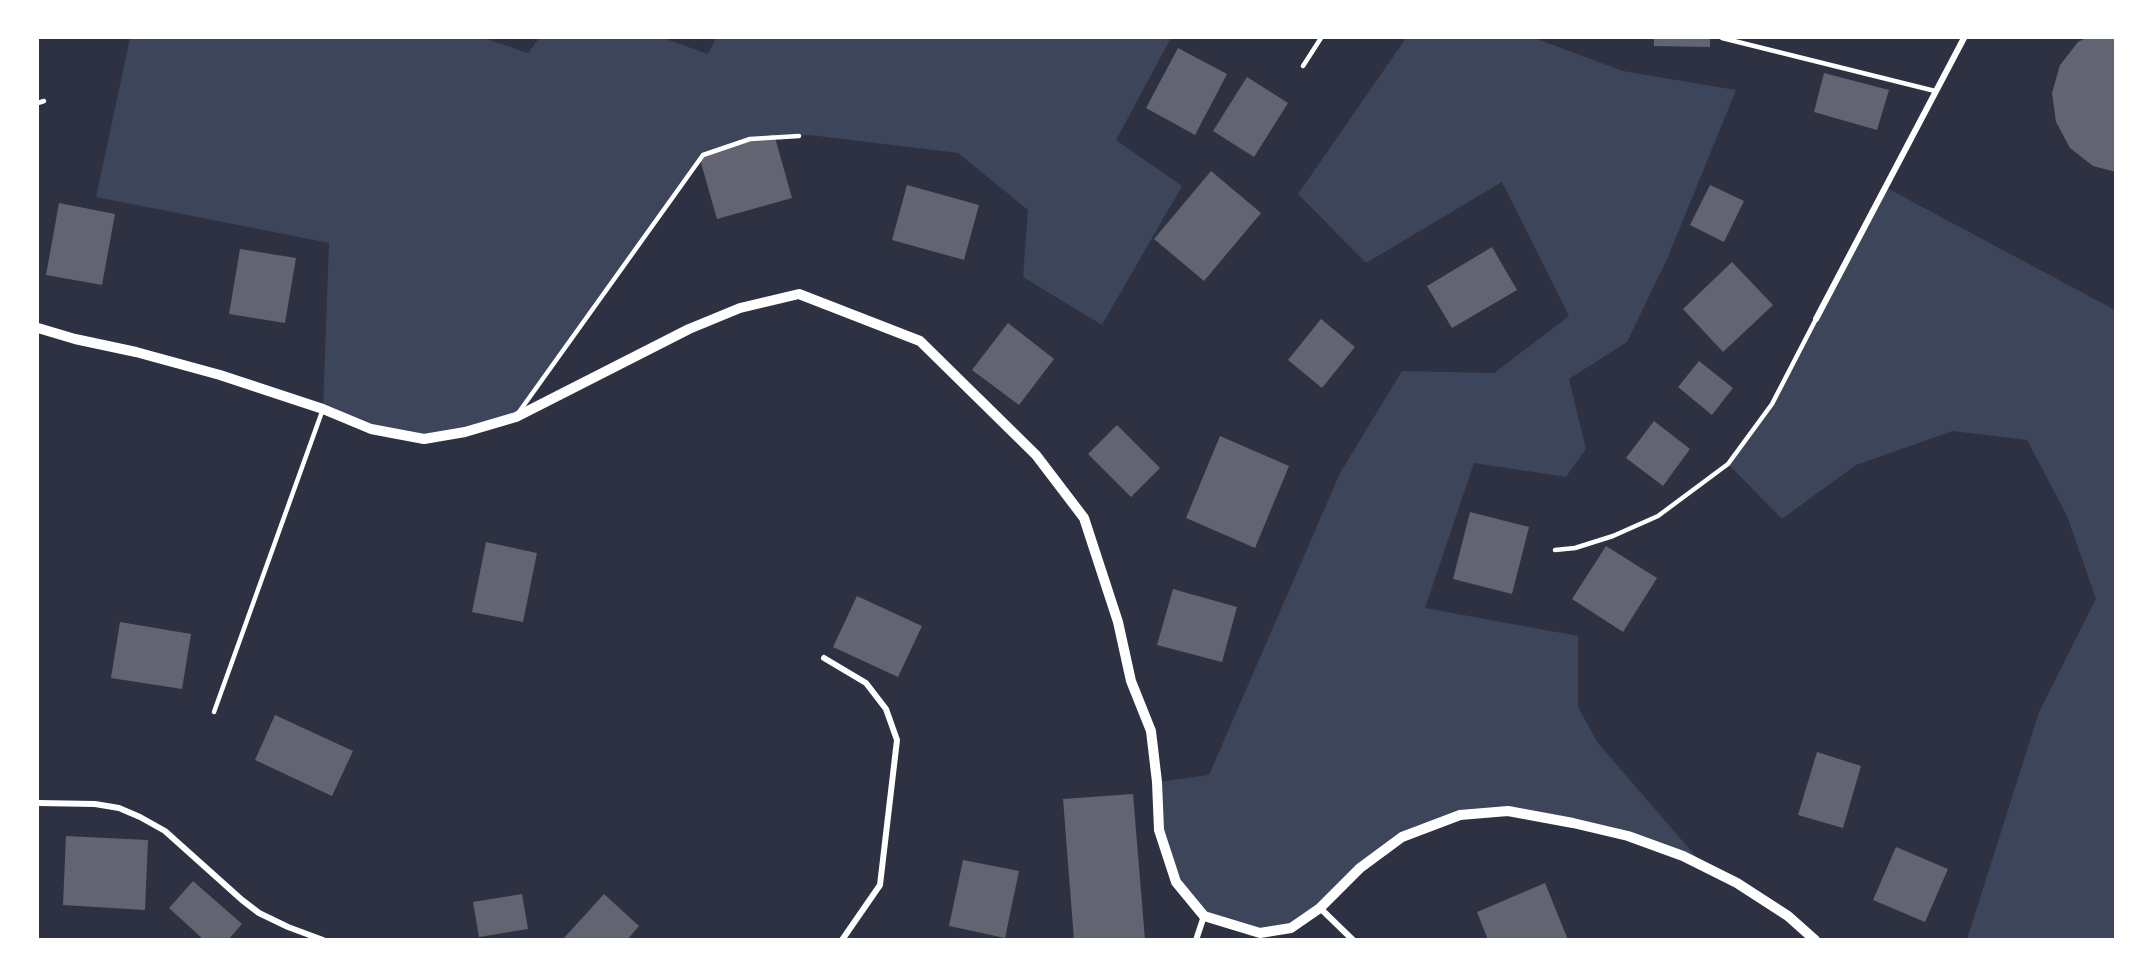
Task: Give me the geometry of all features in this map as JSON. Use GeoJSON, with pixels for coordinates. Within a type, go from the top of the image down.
{"type":"FeatureCollection","features":[{"type":"Feature","properties":{"kind":"street"},"geometry":{"type":"LineString","coordinates":[[1816,319],[1965,38]]}},
{"type":"Feature","properties":{"kind":"street"},"geometry":{"type":"LineString","coordinates":[[38,328],[220,375],[323,409],[371,429],[424,439],[465,432],[516,417],[689,329],[740,308],[799,294],[920,341],[1036,456],[1084,518],[1119,622],[1131,681],[1151,731],[1157,782],[1159,830],[1176,882],[1204,916],[1260,933],[1291,928],[1320,908],[1360,868],[1402,837],[1460,814],[1508,811],[1628,836],[1683,856],[1737,883],[1788,916],[1815,939]]}},
{"type":"Feature","properties":{"kind":"street"},"geometry":{"type":"LineString","coordinates":[[824,658],[866,683],[886,709],[897,740],[880,885],[842,939]]}},
{"type":"Feature","properties":{"kind":"street"},"geometry":{"type":"LineString","coordinates":[[38,803],[95,804],[119,808],[141,817],[165,831],[259,913],[288,927],[323,939]]}},
{"type":"Feature","properties":{"kind":"street"},"geometry":{"type":"LineString","coordinates":[[1320,908],[1353,939]]}},
{"type":"Feature","properties":{"kind":"street"},"geometry":{"type":"LineString","coordinates":[[1196,939],[1204,916]]}},
{"type":"Feature","properties":{"kind":"lane"},"geometry":{"type":"LineString","coordinates":[[1303,66],[1321,38]]}},
{"type":"Feature","properties":{"kind":"lane"},"geometry":{"type":"LineString","coordinates":[[1722,38],[1935,91]]}},
{"type":"Feature","properties":{"kind":"lane"},"geometry":{"type":"LineString","coordinates":[[516,417],[702,155],[750,139],[799,136]]}},
{"type":"Feature","properties":{"kind":"lane"},"geometry":{"type":"LineString","coordinates":[[1555,550],[1575,548],[1613,536],[1658,516],[1728,464],[1772,404],[1816,319]]}},
{"type":"Feature","properties":{"kind":"lane"},"geometry":{"type":"LineString","coordinates":[[214,711],[323,409]]}},
{"type":"Feature","properties":{"kind":"shaded area"},"geometry":{"type":"Polygon","coordinates":[[[130,38],[484,38],[528,53],[539,38],[663,38],[708,54],[716,38],[1171,38],[1116,140],[1182,186],[1102,325],[1023,277],[1028,210],[958,153],[810,135],[750,139],[702,155],[516,417],[424,439],[371,429],[323,409],[329,243],[96,197],[130,38]]]}},
{"type":"Feature","properties":{"kind":"shaded area"},"geometry":{"type":"Polygon","coordinates":[[[1406,38],[1534,38],[1623,71],[1736,90],[1668,257],[1627,342],[1569,379],[1586,449],[1566,477],[1474,463],[1425,608],[1578,636],[1578,707],[1598,743],[1705,867],[1628,836],[1508,811],[1460,815],[1402,837],[1291,928],[1260,933],[1204,916],[1176,882],[1159,830],[1157,782],[1209,775],[1340,473],[1402,371],[1494,373],[1569,316],[1502,182],[1366,263],[1298,194],[1406,38]]]}},
{"type":"Feature","properties":{"kind":"shaded area"},"geometry":{"type":"Polygon","coordinates":[[[1885,187],[2115,310],[2115,939],[1967,939],[2039,712],[2096,599],[2067,516],[2027,440],[1953,431],[1856,465],[1782,519],[1728,464],[1772,404],[1885,187]]]}},
{"type":"Feature","properties":{"kind":"building"},"geometry":{"type":"Polygon","coordinates":[[[1654,38],[1710,38],[1710,47],[1654,46],[1654,38]]]}},
{"type":"Feature","properties":{"kind":"building"},"geometry":{"type":"Polygon","coordinates":[[[2086,38],[2116,38],[2116,172],[2093,166],[2070,148],[2056,122],[2052,93],[2060,65],[2078,42],[2086,38]]]}},
{"type":"Feature","properties":{"kind":"building"},"geometry":{"type":"Polygon","coordinates":[[[1178,48],[1227,74],[1195,135],[1146,108],[1178,48]]]}},
{"type":"Feature","properties":{"kind":"building"},"geometry":{"type":"Polygon","coordinates":[[[1824,73],[1889,90],[1877,130],[1814,112],[1824,73]]]}},
{"type":"Feature","properties":{"kind":"building"},"geometry":{"type":"Polygon","coordinates":[[[1247,77],[1288,103],[1254,157],[1213,131],[1247,77]]]}},
{"type":"Feature","properties":{"kind":"building"},"geometry":{"type":"Polygon","coordinates":[[[774,134],[792,198],[717,219],[699,156],[774,134]]]}},
{"type":"Feature","properties":{"kind":"building"},"geometry":{"type":"Polygon","coordinates":[[[1211,171],[1261,213],[1204,281],[1154,239],[1211,171]]]}},
{"type":"Feature","properties":{"kind":"building"},"geometry":{"type":"Polygon","coordinates":[[[907,185],[979,205],[964,260],[892,240],[907,185]]]}},
{"type":"Feature","properties":{"kind":"building"},"geometry":{"type":"Polygon","coordinates":[[[1710,185],[1744,201],[1724,242],[1690,225],[1710,185]]]}},
{"type":"Feature","properties":{"kind":"building"},"geometry":{"type":"Polygon","coordinates":[[[59,203],[115,214],[102,285],[46,275],[59,203]]]}},
{"type":"Feature","properties":{"kind":"building"},"geometry":{"type":"Polygon","coordinates":[[[1492,247],[1517,290],[1452,328],[1427,286],[1492,247]]]}},
{"type":"Feature","properties":{"kind":"building"},"geometry":{"type":"Polygon","coordinates":[[[240,249],[296,258],[285,323],[229,314],[240,249]]]}},
{"type":"Feature","properties":{"kind":"building"},"geometry":{"type":"Polygon","coordinates":[[[1732,262],[1773,305],[1723,352],[1683,309],[1732,262]]]}},
{"type":"Feature","properties":{"kind":"building"},"geometry":{"type":"Polygon","coordinates":[[[1321,319],[1355,347],[1322,388],[1288,360],[1321,319]]]}},
{"type":"Feature","properties":{"kind":"building"},"geometry":{"type":"Polygon","coordinates":[[[1008,323],[1054,359],[1019,405],[972,370],[1008,323]]]}},
{"type":"Feature","properties":{"kind":"building"},"geometry":{"type":"Polygon","coordinates":[[[1699,361],[1733,388],[1712,415],[1678,387],[1699,361]]]}},
{"type":"Feature","properties":{"kind":"building"},"geometry":{"type":"Polygon","coordinates":[[[1654,421],[1690,449],[1663,486],[1626,458],[1654,421]]]}},
{"type":"Feature","properties":{"kind":"building"},"geometry":{"type":"Polygon","coordinates":[[[1117,425],[1160,468],[1131,497],[1088,454],[1117,425]]]}},
{"type":"Feature","properties":{"kind":"building"},"geometry":{"type":"Polygon","coordinates":[[[1220,436],[1289,466],[1255,548],[1186,518],[1220,436]]]}},
{"type":"Feature","properties":{"kind":"building"},"geometry":{"type":"Polygon","coordinates":[[[1470,512],[1529,527],[1512,594],[1453,579],[1470,512]]]}},
{"type":"Feature","properties":{"kind":"building"},"geometry":{"type":"Polygon","coordinates":[[[486,542],[537,553],[523,622],[472,612],[486,542]]]}},
{"type":"Feature","properties":{"kind":"building"},"geometry":{"type":"Polygon","coordinates":[[[1606,546],[1657,578],[1623,632],[1572,599],[1606,546]]]}},
{"type":"Feature","properties":{"kind":"building"},"geometry":{"type":"Polygon","coordinates":[[[1173,589],[1237,607],[1222,662],[1157,645],[1173,589]]]}},
{"type":"Feature","properties":{"kind":"building"},"geometry":{"type":"Polygon","coordinates":[[[857,596],[922,626],[898,677],[833,647],[857,596]]]}},
{"type":"Feature","properties":{"kind":"building"},"geometry":{"type":"Polygon","coordinates":[[[120,622],[191,634],[182,689],[111,678],[120,622]]]}},
{"type":"Feature","properties":{"kind":"building"},"geometry":{"type":"Polygon","coordinates":[[[275,715],[353,751],[332,796],[255,760],[275,715]]]}},
{"type":"Feature","properties":{"kind":"building"},"geometry":{"type":"Polygon","coordinates":[[[1817,752],[1861,766],[1843,828],[1798,815],[1817,752]]]}},
{"type":"Feature","properties":{"kind":"building"},"geometry":{"type":"Polygon","coordinates":[[[1133,794],[1145,940],[1074,940],[1063,799],[1133,794]]]}},
{"type":"Feature","properties":{"kind":"building"},"geometry":{"type":"Polygon","coordinates":[[[66,836],[148,840],[145,910],[63,905],[66,836]]]}},
{"type":"Feature","properties":{"kind":"building"},"geometry":{"type":"Polygon","coordinates":[[[1896,847],[1948,869],[1925,922],[1873,900],[1896,847]]]}},
{"type":"Feature","properties":{"kind":"building"},"geometry":{"type":"Polygon","coordinates":[[[963,860],[1019,871],[1005,938],[949,926],[963,860]]]}},
{"type":"Feature","properties":{"kind":"building"},"geometry":{"type":"Polygon","coordinates":[[[193,881],[242,924],[228,940],[204,940],[169,908],[193,881]]]}},
{"type":"Feature","properties":{"kind":"building"},"geometry":{"type":"Polygon","coordinates":[[[1545,883],[1568,940],[1488,940],[1477,912],[1545,883]]]}},
{"type":"Feature","properties":{"kind":"building"},"geometry":{"type":"Polygon","coordinates":[[[522,894],[528,929],[479,937],[473,902],[522,894]]]}},
{"type":"Feature","properties":{"kind":"building"},"geometry":{"type":"Polygon","coordinates":[[[604,894],[639,926],[627,940],[565,940],[564,938],[604,894]]]}}]}
